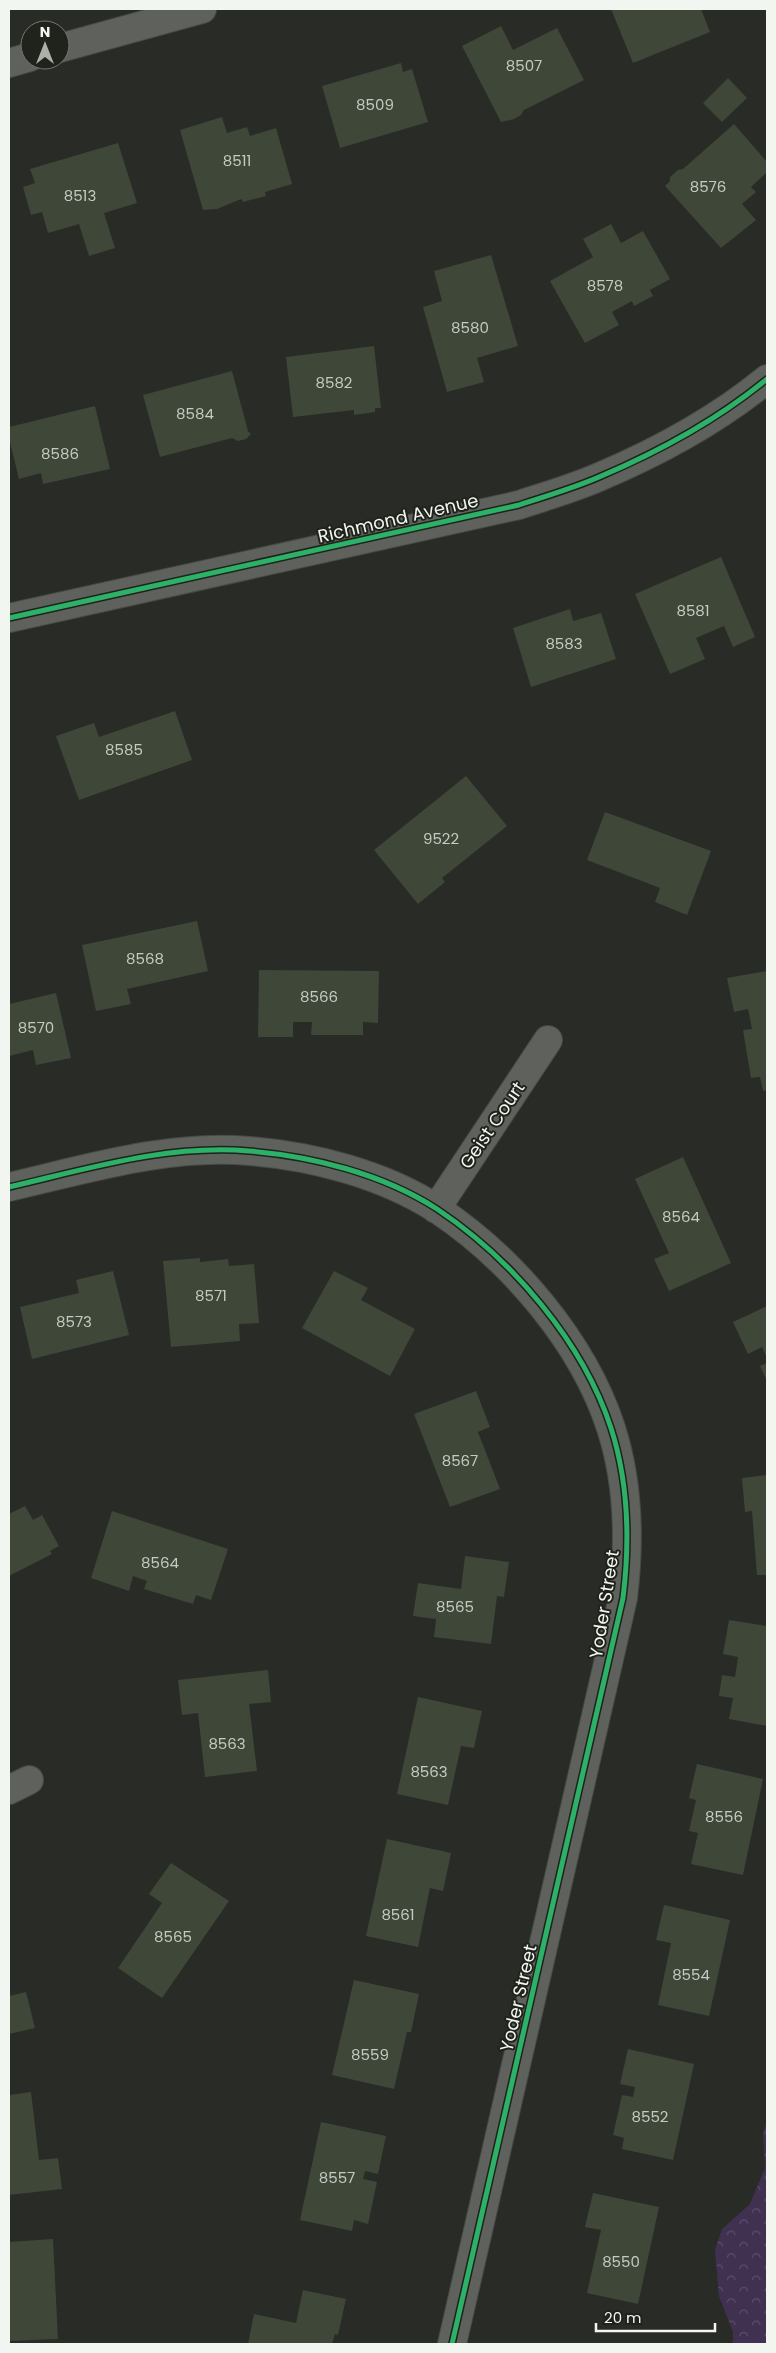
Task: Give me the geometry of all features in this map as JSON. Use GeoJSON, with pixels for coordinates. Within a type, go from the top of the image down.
{"type":"FeatureCollection","features":[{"type":"Feature","properties":{"kind":"street"},"geometry":{"type":"LineString","coordinates":[[70,45],[202,9]]}},
{"type":"Feature","properties":{"kind":"street","name":"Richmond Avenue"},"geometry":{"type":"LineString","coordinates":[[9,618],[519,505],[598,478],[673,442],[743,398],[767,379]]}},
{"type":"Feature","properties":{"kind":"street","name":"Geist Court"},"geometry":{"type":"LineString","coordinates":[[436,1209],[548,1040]]}},
{"type":"Feature","properties":{"kind":"street","name":"Yoder Street"},"geometry":{"type":"LineString","coordinates":[[9,1187],[129,1160],[170,1154],[248,1151],[288,1156],[346,1169],[392,1186],[436,1209],[472,1236],[523,1284],[562,1332],[578,1358],[594,1386],[612,1429],[622,1476],[628,1535],[626,1575],[616,1632],[452,2344]]}},
{"type":"Feature","properties":{"kind":"green space"},"geometry":{"type":"Polygon","coordinates":[[[767,2121],[767,2344],[733,2344],[733,2332],[719,2296],[715,2250],[722,2229],[750,2204],[765,2168],[763,2133],[767,2121]]]}},
{"type":"Feature","properties":{"kind":"building"},"geometry":{"type":"Polygon","coordinates":[[[611,9],[701,9],[710,32],[633,63],[611,9]]]}},
{"type":"Feature","properties":{"kind":"building"},"geometry":{"type":"Polygon","coordinates":[[[501,26],[513,50],[557,28],[584,80],[524,110],[521,115],[514,119],[501,122],[462,46],[501,26]]]}},
{"type":"Feature","properties":{"kind":"building"},"geometry":{"type":"Polygon","coordinates":[[[401,63],[403,72],[412,69],[428,122],[340,148],[322,86],[401,63]]]}},
{"type":"Feature","properties":{"kind":"building"},"geometry":{"type":"Polygon","coordinates":[[[728,78],[747,98],[722,122],[703,103],[728,78]]]}},
{"type":"Feature","properties":{"kind":"building"},"geometry":{"type":"Polygon","coordinates":[[[222,117],[227,133],[247,127],[250,136],[276,128],[292,184],[265,192],[266,196],[243,202],[241,199],[217,209],[203,210],[180,130],[222,117]]]}},
{"type":"Feature","properties":{"kind":"building"},"geometry":{"type":"Polygon","coordinates":[[[734,124],[767,162],[767,172],[751,187],[756,192],[742,204],[756,220],[721,248],[665,186],[670,181],[670,177],[678,170],[683,169],[734,124]]]}},
{"type":"Feature","properties":{"kind":"building"},"geometry":{"type":"Polygon","coordinates":[[[118,143],[137,203],[104,213],[115,248],[89,256],[79,224],[48,233],[42,212],[31,215],[23,187],[35,183],[30,169],[118,143]]]}},
{"type":"Feature","properties":{"kind":"building"},"geometry":{"type":"Polygon","coordinates":[[[611,224],[621,243],[643,231],[670,279],[650,290],[653,296],[634,306],[632,301],[612,312],[619,325],[585,343],[550,281],[593,257],[583,239],[611,224]]]}},
{"type":"Feature","properties":{"kind":"building"},"geometry":{"type":"Polygon","coordinates":[[[491,255],[518,346],[477,358],[484,382],[447,392],[423,307],[442,301],[434,271],[491,255]]]}},
{"type":"Feature","properties":{"kind":"building"},"geometry":{"type":"Polygon","coordinates":[[[374,346],[381,408],[375,408],[375,412],[354,415],[354,410],[293,417],[286,357],[374,346]]]}},
{"type":"Feature","properties":{"kind":"building"},"geometry":{"type":"Polygon","coordinates":[[[232,371],[248,431],[251,434],[246,439],[238,441],[232,438],[160,457],[143,395],[232,371]]]}},
{"type":"Feature","properties":{"kind":"building"},"geometry":{"type":"Polygon","coordinates":[[[95,406],[110,469],[43,484],[41,473],[19,479],[9,438],[9,427],[95,406]]]}},
{"type":"Feature","properties":{"kind":"building"},"geometry":{"type":"Polygon","coordinates":[[[721,557],[755,637],[733,647],[724,626],[696,638],[705,659],[670,674],[635,594],[721,557]]]}},
{"type":"Feature","properties":{"kind":"building"},"geometry":{"type":"Polygon","coordinates":[[[570,609],[573,621],[601,613],[616,659],[531,687],[513,628],[570,609]]]}},
{"type":"Feature","properties":{"kind":"building"},"geometry":{"type":"Polygon","coordinates":[[[175,711],[192,760],[79,800],[56,736],[94,723],[99,737],[175,711]]]}},
{"type":"Feature","properties":{"kind":"building"},"geometry":{"type":"Polygon","coordinates":[[[466,776],[507,826],[442,878],[445,882],[418,904],[374,850],[466,776]]]}},
{"type":"Feature","properties":{"kind":"building"},"geometry":{"type":"Polygon","coordinates":[[[605,812],[711,851],[687,915],[655,902],[660,888],[587,860],[605,812]]]}},
{"type":"Feature","properties":{"kind":"building"},"geometry":{"type":"Polygon","coordinates":[[[197,921],[208,971],[127,989],[131,1004],[96,1011],[82,945],[197,921]]]}},
{"type":"Feature","properties":{"kind":"building"},"geometry":{"type":"Polygon","coordinates":[[[259,970],[379,971],[378,1023],[363,1022],[363,1035],[311,1035],[312,1022],[293,1022],[293,1037],[258,1037],[259,970]]]}},
{"type":"Feature","properties":{"kind":"building"},"geometry":{"type":"Polygon","coordinates":[[[767,971],[767,1090],[763,1091],[760,1077],[751,1078],[743,1030],[752,1029],[748,1009],[734,1012],[727,978],[767,971]]]}},
{"type":"Feature","properties":{"kind":"building"},"geometry":{"type":"Polygon","coordinates":[[[56,993],[71,1058],[36,1065],[33,1050],[9,1056],[9,1004],[56,993]]]}},
{"type":"Feature","properties":{"kind":"building"},"geometry":{"type":"Polygon","coordinates":[[[683,1157],[731,1263],[669,1291],[654,1259],[669,1253],[635,1179],[683,1157]]]}},
{"type":"Feature","properties":{"kind":"building"},"geometry":{"type":"Polygon","coordinates":[[[200,1258],[200,1262],[228,1259],[229,1266],[254,1264],[259,1323],[239,1324],[240,1341],[171,1347],[163,1261],[200,1258]]]}},
{"type":"Feature","properties":{"kind":"building"},"geometry":{"type":"Polygon","coordinates":[[[113,1271],[129,1335],[32,1359],[20,1307],[79,1293],[76,1280],[113,1271]]]}},
{"type":"Feature","properties":{"kind":"building"},"geometry":{"type":"Polygon","coordinates":[[[334,1271],[368,1288],[361,1300],[415,1329],[390,1376],[302,1328],[334,1271]]]}},
{"type":"Feature","properties":{"kind":"building"},"geometry":{"type":"Polygon","coordinates":[[[767,1306],[767,1358],[762,1347],[748,1354],[733,1322],[767,1306]]]}},
{"type":"Feature","properties":{"kind":"building"},"geometry":{"type":"Polygon","coordinates":[[[767,1363],[767,1381],[760,1366],[767,1363]]]}},
{"type":"Feature","properties":{"kind":"building"},"geometry":{"type":"Polygon","coordinates":[[[476,1391],[490,1427],[478,1432],[500,1489],[450,1507],[414,1414],[476,1391]]]}},
{"type":"Feature","properties":{"kind":"building"},"geometry":{"type":"Polygon","coordinates":[[[767,1475],[767,1575],[757,1575],[752,1511],[745,1512],[742,1478],[767,1475]]]}},
{"type":"Feature","properties":{"kind":"building"},"geometry":{"type":"Polygon","coordinates":[[[25,1506],[33,1520],[42,1515],[59,1546],[50,1551],[52,1554],[9,1576],[9,1514],[25,1506]]]}},
{"type":"Feature","properties":{"kind":"building"},"geometry":{"type":"Polygon","coordinates":[[[112,1511],[228,1549],[211,1600],[196,1595],[193,1604],[144,1589],[147,1581],[133,1576],[129,1591],[91,1578],[112,1511]]]}},
{"type":"Feature","properties":{"kind":"building"},"geometry":{"type":"Polygon","coordinates":[[[465,1556],[509,1562],[504,1597],[497,1596],[491,1644],[434,1637],[436,1619],[413,1616],[418,1583],[461,1589],[465,1556]]]}},
{"type":"Feature","properties":{"kind":"building"},"geometry":{"type":"Polygon","coordinates":[[[729,1620],[767,1626],[767,1726],[729,1719],[733,1698],[719,1696],[722,1675],[735,1677],[738,1657],[723,1654],[729,1620]]]}},
{"type":"Feature","properties":{"kind":"building"},"geometry":{"type":"Polygon","coordinates":[[[268,1670],[271,1702],[249,1704],[257,1771],[205,1777],[198,1713],[182,1715],[178,1680],[268,1670]]]}},
{"type":"Feature","properties":{"kind":"building"},"geometry":{"type":"Polygon","coordinates":[[[418,1697],[482,1711],[474,1748],[461,1746],[448,1805],[397,1794],[418,1697]]]}},
{"type":"Feature","properties":{"kind":"building"},"geometry":{"type":"Polygon","coordinates":[[[697,1764],[763,1779],[743,1875],[691,1864],[698,1833],[689,1831],[696,1800],[689,1798],[697,1764]]]}},
{"type":"Feature","properties":{"kind":"building"},"geometry":{"type":"Polygon","coordinates":[[[387,1839],[451,1853],[443,1891],[430,1888],[418,1947],[366,1936],[387,1839]]]}},
{"type":"Feature","properties":{"kind":"building"},"geometry":{"type":"Polygon","coordinates":[[[171,1863],[229,1901],[162,1998],[118,1968],[162,1903],[149,1894],[171,1863]]]}},
{"type":"Feature","properties":{"kind":"building"},"geometry":{"type":"Polygon","coordinates":[[[664,1905],[730,1920],[709,2016],[658,2005],[671,1943],[656,1940],[664,1905]]]}},
{"type":"Feature","properties":{"kind":"building"},"geometry":{"type":"Polygon","coordinates":[[[354,1980],[419,1994],[411,2032],[407,2032],[394,2089],[332,2075],[354,1980]]]}},
{"type":"Feature","properties":{"kind":"building"},"geometry":{"type":"Polygon","coordinates":[[[26,1992],[35,2028],[9,2034],[9,1996],[26,1992]]]}},
{"type":"Feature","properties":{"kind":"building"},"geometry":{"type":"Polygon","coordinates":[[[628,2049],[694,2064],[673,2160],[622,2149],[624,2138],[613,2135],[622,2095],[633,2097],[635,2087],[620,2084],[628,2049]]]}},
{"type":"Feature","properties":{"kind":"building"},"geometry":{"type":"Polygon","coordinates":[[[31,2092],[39,2160],[58,2158],[62,2189],[9,2195],[9,2095],[31,2092]]]}},
{"type":"Feature","properties":{"kind":"building"},"geometry":{"type":"Polygon","coordinates":[[[321,2122],[386,2136],[378,2174],[365,2171],[363,2179],[377,2182],[368,2224],[354,2220],[352,2231],[300,2220],[321,2122]]]}},
{"type":"Feature","properties":{"kind":"building"},"geometry":{"type":"Polygon","coordinates":[[[593,2193],[659,2207],[638,2304],[587,2293],[601,2230],[585,2227],[593,2193]]]}},
{"type":"Feature","properties":{"kind":"building"},"geometry":{"type":"Polygon","coordinates":[[[53,2239],[58,2339],[9,2341],[9,2242],[53,2239]]]}},
{"type":"Feature","properties":{"kind":"building"},"geometry":{"type":"Polygon","coordinates":[[[303,2290],[346,2299],[338,2335],[335,2334],[332,2344],[248,2344],[254,2314],[296,2323],[303,2290]]]}},
{"type":"Feature","properties":{"kind":"cycle path"},"geometry":{"type":"LineString","coordinates":[[9,618],[519,505],[589,481],[665,446],[728,408],[767,379]]}},
{"type":"Feature","properties":{"kind":"cycle path"},"geometry":{"type":"LineString","coordinates":[[9,1187],[128,1160],[188,1151],[219,1150],[273,1153],[297,1157],[322,1162],[370,1177],[394,1186],[437,1209],[492,1252],[542,1305],[583,1365],[599,1396],[617,1449],[625,1491],[627,1555],[623,1598],[452,2344]]}}]}
